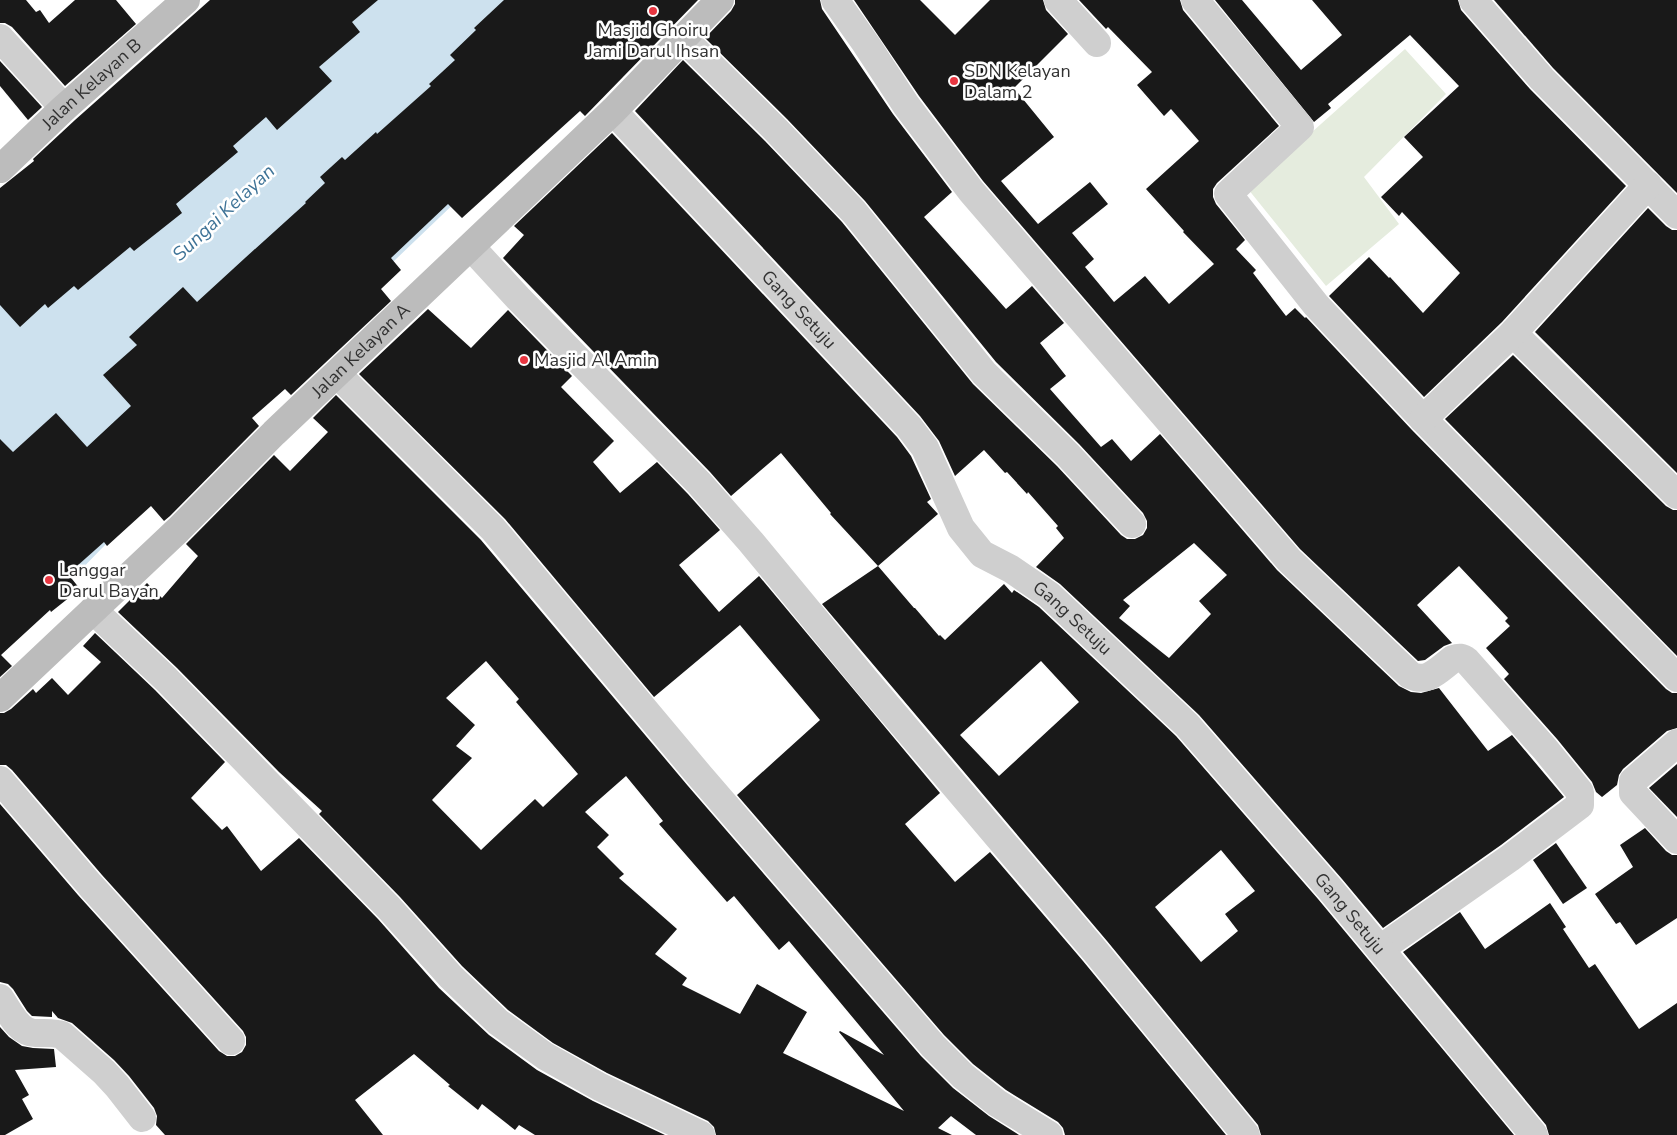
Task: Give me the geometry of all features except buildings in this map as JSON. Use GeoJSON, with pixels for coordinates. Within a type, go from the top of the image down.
{"type":"FeatureCollection","features":[{"type":"Feature","properties":{"kind":"street","name":"Jalan Kelayan B"},"geometry":{"type":"LineString","coordinates":[[0,169],[64,108],[186,0]]}},
{"type":"Feature","properties":{"kind":"street","name":"Jalan Kelayan A"},"geometry":{"type":"LineString","coordinates":[[0,698],[178,530],[274,433],[613,111],[720,0]]}},
{"type":"Feature","properties":{"kind":"street"},"geometry":{"type":"LineString","coordinates":[[835,0],[906,105],[971,191],[1290,560],[1410,675],[1424,679],[1453,659],[1464,658],[1468,660],[1545,748],[1580,792],[1580,805],[1510,858],[1380,949]]}},
{"type":"Feature","properties":{"kind":"street"},"geometry":{"type":"LineString","coordinates":[[1058,0],[1097,43]]}},
{"type":"Feature","properties":{"kind":"street"},"geometry":{"type":"LineString","coordinates":[[1195,0],[1300,127],[1228,194],[1316,305],[1677,678]]}},
{"type":"Feature","properties":{"kind":"street"},"geometry":{"type":"LineString","coordinates":[[1473,0],[1542,79],[1677,215]]}},
{"type":"Feature","properties":{"kind":"street"},"geometry":{"type":"LineString","coordinates":[[0,38],[64,108]]}},
{"type":"Feature","properties":{"kind":"street"},"geometry":{"type":"LineString","coordinates":[[684,38],[776,130],[854,212],[984,373],[1068,455],[1132,524]]}},
{"type":"Feature","properties":{"kind":"street","name":"Gang Setuju"},"geometry":{"type":"LineString","coordinates":[[613,111],[910,427],[925,448],[960,528],[982,554],[1011,569],[1049,596],[1186,724],[1330,889],[1534,1135]]}},
{"type":"Feature","properties":{"kind":"street"},"geometry":{"type":"LineString","coordinates":[[1424,418],[1513,332],[1648,185]]}},
{"type":"Feature","properties":{"kind":"street"},"geometry":{"type":"LineString","coordinates":[[471,247],[518,298],[699,483],[752,542],[865,680],[1101,958],[1246,1135]]}},
{"type":"Feature","properties":{"kind":"street"},"geometry":{"type":"LineString","coordinates":[[1513,332],[1677,495]]}},
{"type":"Feature","properties":{"kind":"street"},"geometry":{"type":"LineString","coordinates":[[337,374],[493,529],[700,776],[933,1046],[963,1076],[997,1103],[1049,1135]]}},
{"type":"Feature","properties":{"kind":"street"},"geometry":{"type":"LineString","coordinates":[[93,610],[166,679],[389,908],[451,976],[498,1022],[545,1056],[600,1087],[701,1135]]}},
{"type":"Feature","properties":{"kind":"street"},"geometry":{"type":"LineString","coordinates":[[1677,744],[1633,781],[1633,793],[1677,840]]}},
{"type":"Feature","properties":{"kind":"street"},"geometry":{"type":"LineString","coordinates":[[0,780],[90,885],[231,1041]]}},
{"type":"Feature","properties":{"kind":"street"},"geometry":{"type":"LineString","coordinates":[[0,998],[21,1028],[27,1033],[57,1033],[62,1035],[117,1086],[142,1118]]}},
{"type":"Feature","properties":{"kind":"shaded area"},"geometry":{"type":"Polygon","coordinates":[[[1405,49],[1446,94],[1364,177],[1399,224],[1326,286],[1248,189],[1405,49]]]}},
{"type":"Feature","properties":{"kind":"water","name":"Sungai Kelayan"},"geometry":{"type":"Polygon","coordinates":[[[248,0],[665,0],[211,436],[0,653],[0,210],[248,0]]]}},
{"type":"Feature","properties":{"kind":"place","name":"Masjid Ghoiru Jami Darul Ihsan"},"geometry":{"type":"Point","coordinates":[653,11]}},
{"type":"Feature","properties":{"kind":"place","name":"SDN Kelayan Dalam 2"},"geometry":{"type":"Point","coordinates":[954,81]}},
{"type":"Feature","properties":{"kind":"place","name":"Masjid Al Amin"},"geometry":{"type":"Point","coordinates":[524,360]}},
{"type":"Feature","properties":{"kind":"place","name":"Langgar Darul Bayan"},"geometry":{"type":"Point","coordinates":[49,580]}}]}
